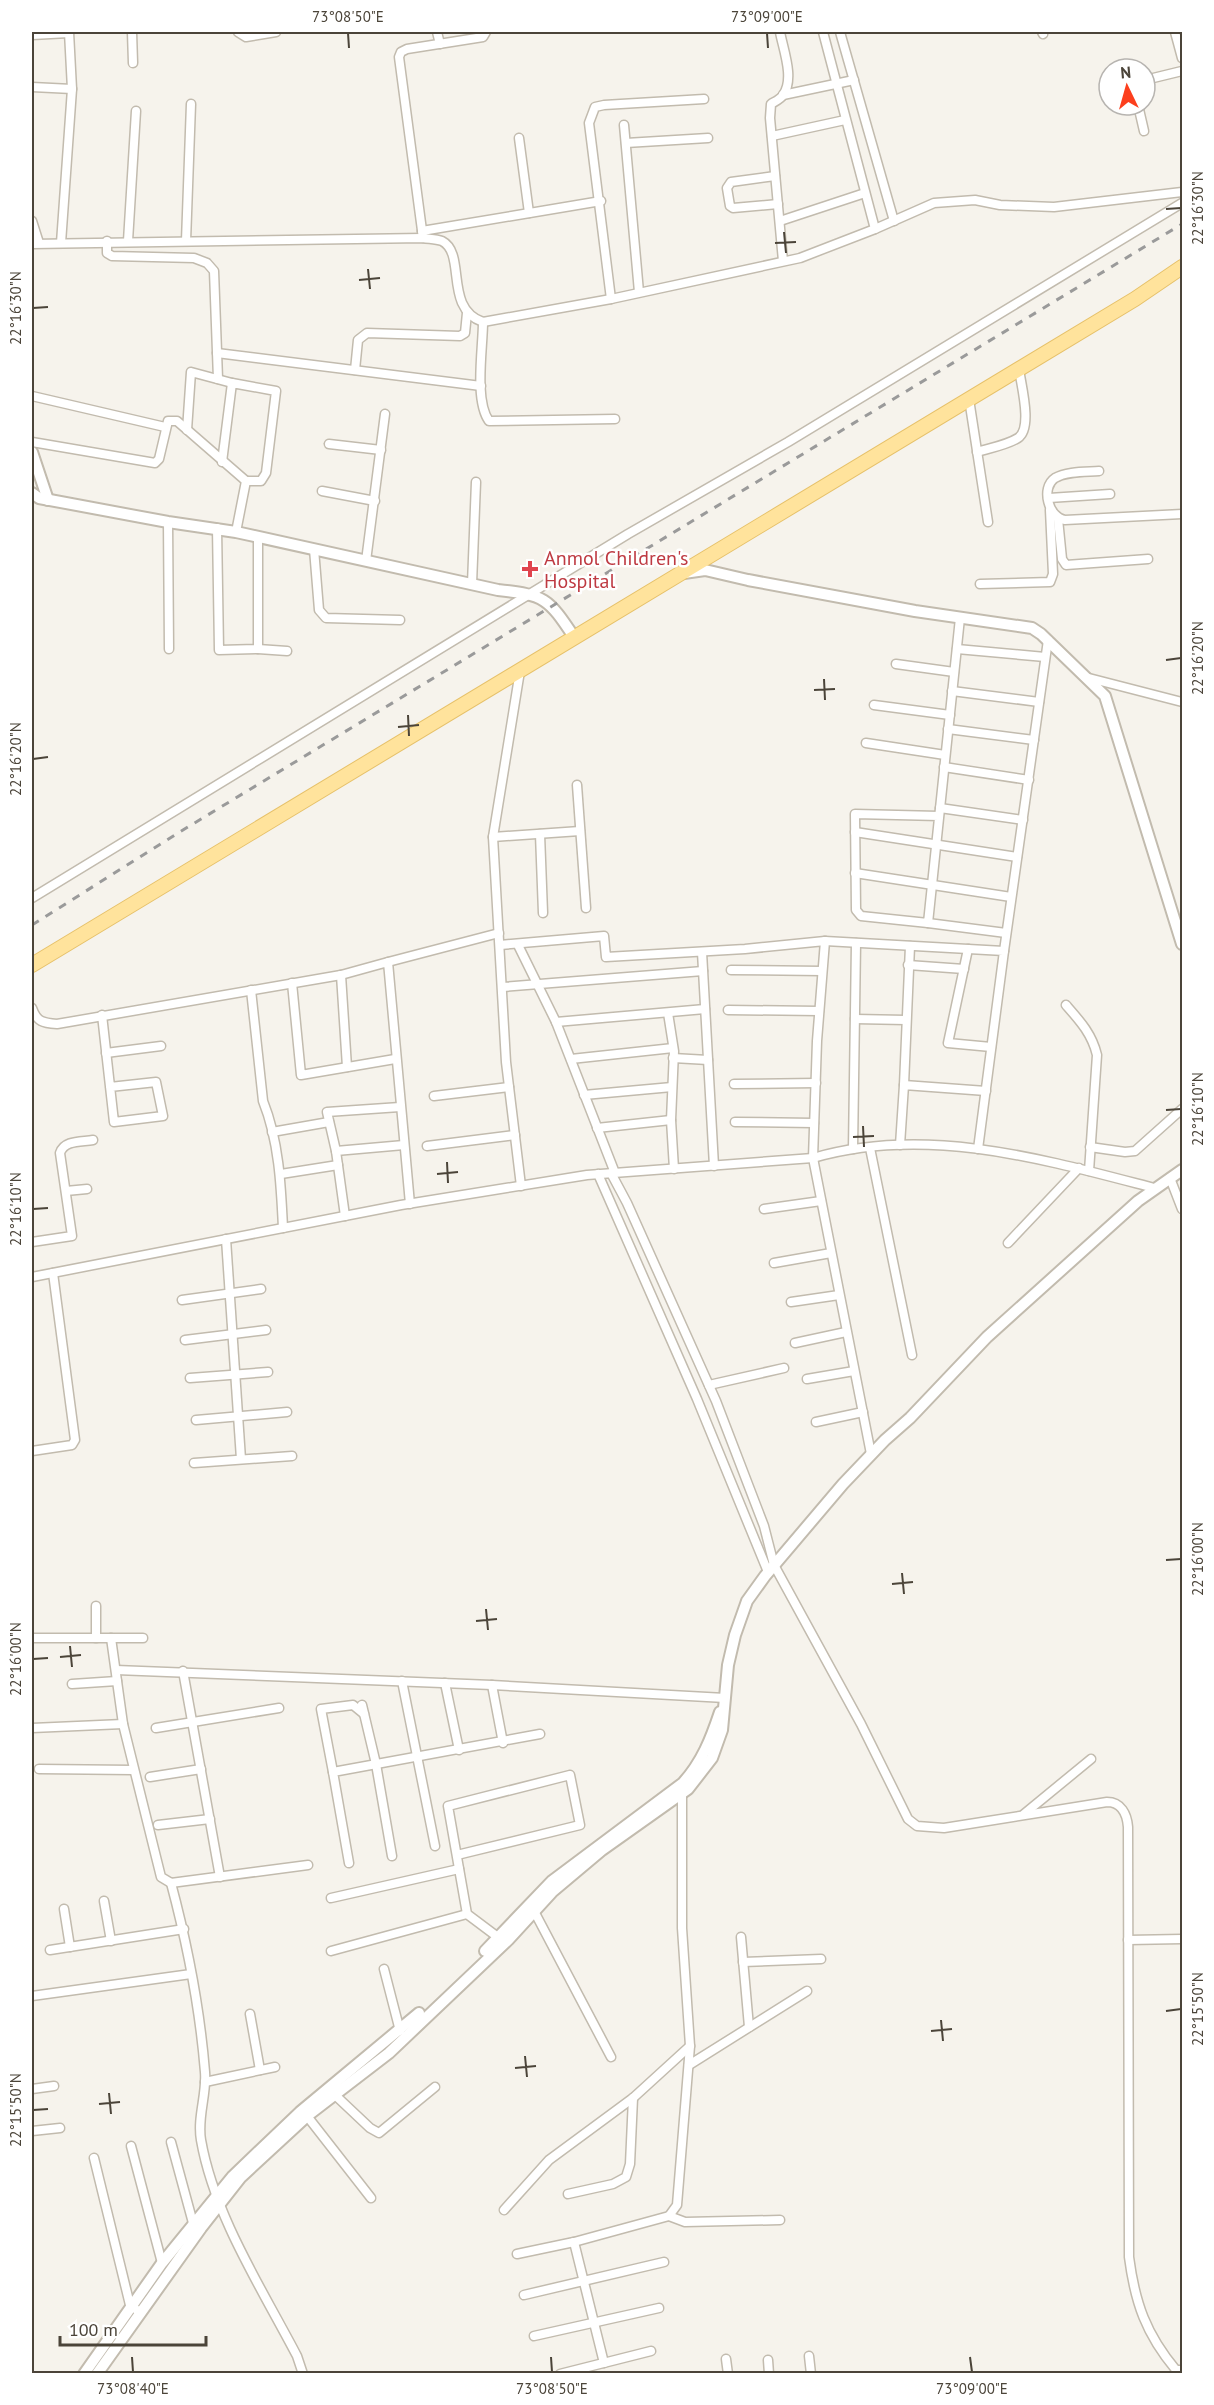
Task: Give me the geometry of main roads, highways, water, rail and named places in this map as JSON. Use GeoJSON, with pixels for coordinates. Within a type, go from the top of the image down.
{"type":"FeatureCollection","features":[{"type":"Feature","properties":{"kind":"main road"},"geometry":{"type":"LineString","coordinates":[[32,965],[1136,299],[1182,267]]}},
{"type":"Feature","properties":{"kind":"railway"},"geometry":{"type":"LineString","coordinates":[[32,925],[178,833],[1182,224]]}},
{"type":"Feature","properties":{"kind":"place","name":"Anmol Children's Hospital"},"geometry":{"type":"Point","coordinates":[530,569]}}]}
